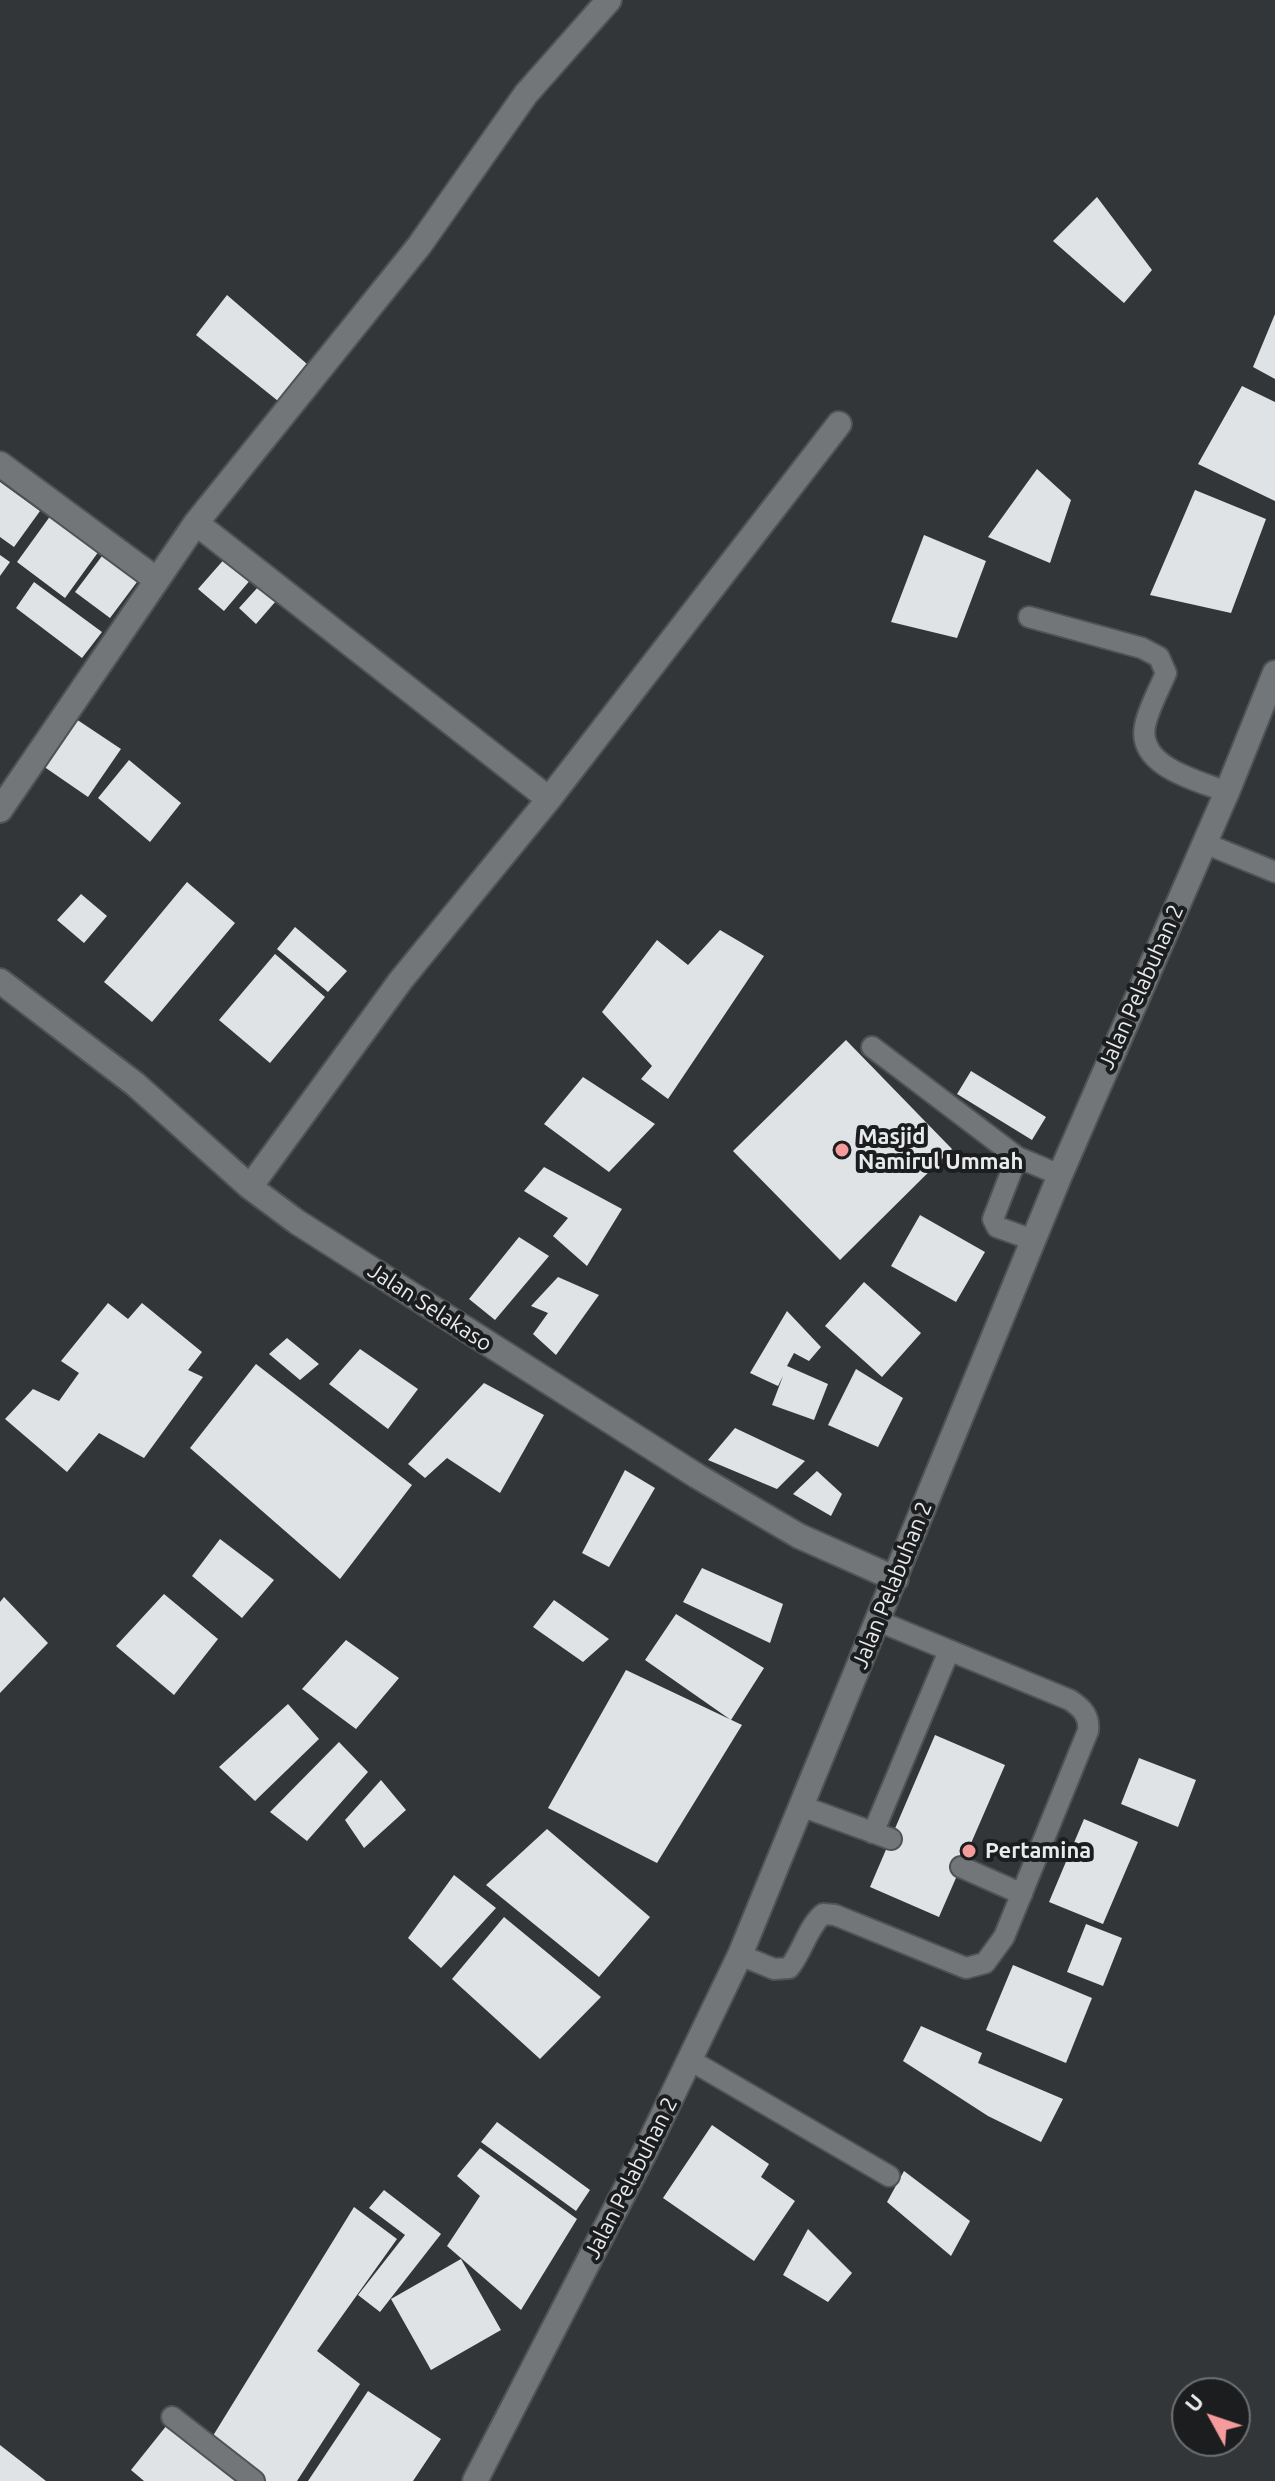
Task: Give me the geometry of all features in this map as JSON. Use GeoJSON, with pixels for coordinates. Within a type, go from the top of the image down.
{"type":"FeatureCollection","features":[{"type":"Feature","properties":{"kind":"street"},"geometry":{"type":"LineString","coordinates":[[0,810],[196,523],[419,246],[526,94],[609,0]]}},
{"type":"Feature","properties":{"kind":"street"},"geometry":{"type":"LineString","coordinates":[[250,1187],[401,980],[549,799],[839,424]]}},
{"type":"Feature","properties":{"kind":"street"},"geometry":{"type":"LineString","coordinates":[[0,464],[157,580]]}},
{"type":"Feature","properties":{"kind":"street"},"geometry":{"type":"LineString","coordinates":[[196,523],[549,799]]}},
{"type":"Feature","properties":{"kind":"street","name":"Jalan Pelabuhan 2"},"geometry":{"type":"LineString","coordinates":[[475,2481],[568,2304],[740,1955],[1060,1175],[1227,792],[1275,673]]}},
{"type":"Feature","properties":{"kind":"street","name":"Jalan Selakaso"},"geometry":{"type":"LineString","coordinates":[[0,981],[135,1084],[250,1187],[311,1231],[697,1476],[799,1536],[896,1579]]}},
{"type":"Feature","properties":{"kind":"lane"},"geometry":{"type":"LineString","coordinates":[[1029,617],[1142,648],[1159,657],[1166,673],[1144,728],[1147,748],[1159,763],[1227,792]]}},
{"type":"Feature","properties":{"kind":"lane"},"geometry":{"type":"LineString","coordinates":[[1204,843],[1275,872]]}},
{"type":"Feature","properties":{"kind":"lane"},"geometry":{"type":"LineString","coordinates":[[872,1047],[1017,1157],[1060,1175]]}},
{"type":"Feature","properties":{"kind":"lane"},"geometry":{"type":"LineString","coordinates":[[1017,1157],[993,1219],[997,1227],[1033,1240]]}},
{"type":"Feature","properties":{"kind":"lane"},"geometry":{"type":"LineString","coordinates":[[740,1955],[774,1969],[789,1968],[799,1957],[814,1922],[823,1914],[835,1915],[966,1968],[977,1967],[994,1954],[1022,1894],[1089,1723],[1081,1707],[878,1621]]}},
{"type":"Feature","properties":{"kind":"lane"},"geometry":{"type":"LineString","coordinates":[[801,1806],[882,1836],[949,1651]]}},
{"type":"Feature","properties":{"kind":"lane"},"geometry":{"type":"LineString","coordinates":[[961,1867],[1022,1894]]}},
{"type":"Feature","properties":{"kind":"lane"},"geometry":{"type":"LineString","coordinates":[[690,2060],[889,2176]]}},
{"type":"Feature","properties":{"kind":"lane"},"geometry":{"type":"LineString","coordinates":[[172,2417],[254,2481]]}},
{"type":"Feature","properties":{"kind":"building"},"geometry":{"type":"Polygon","coordinates":[[[1097,197],[1152,270],[1124,303],[1053,241],[1097,197]]]}},
{"type":"Feature","properties":{"kind":"building"},"geometry":{"type":"Polygon","coordinates":[[[227,295],[314,370],[283,405],[196,335],[227,295]]]}},
{"type":"Feature","properties":{"kind":"building"},"geometry":{"type":"Polygon","coordinates":[[[1275,314],[1275,379],[1253,367],[1275,314]]]}},
{"type":"Feature","properties":{"kind":"building"},"geometry":{"type":"Polygon","coordinates":[[[1242,386],[1275,402],[1275,501],[1198,464],[1242,386]]]}},
{"type":"Feature","properties":{"kind":"building"},"geometry":{"type":"Polygon","coordinates":[[[1037,469],[1071,500],[1050,563],[988,537],[1037,469]]]}},
{"type":"Feature","properties":{"kind":"building"},"geometry":{"type":"Polygon","coordinates":[[[0,482],[40,511],[14,547],[0,537],[0,482]]]}},
{"type":"Feature","properties":{"kind":"building"},"geometry":{"type":"Polygon","coordinates":[[[1195,490],[1266,519],[1231,613],[1150,595],[1195,490]]]}},
{"type":"Feature","properties":{"kind":"building"},"geometry":{"type":"Polygon","coordinates":[[[51,515],[99,551],[65,598],[17,562],[51,515]]]}},
{"type":"Feature","properties":{"kind":"building"},"geometry":{"type":"Polygon","coordinates":[[[924,535],[986,561],[957,638],[891,622],[924,535]]]}},
{"type":"Feature","properties":{"kind":"building"},"geometry":{"type":"Polygon","coordinates":[[[105,552],[140,578],[110,618],[75,592],[105,552]]]}},
{"type":"Feature","properties":{"kind":"building"},"geometry":{"type":"Polygon","coordinates":[[[0,555],[10,562],[0,576],[0,555]]]}},
{"type":"Feature","properties":{"kind":"building"},"geometry":{"type":"Polygon","coordinates":[[[227,556],[252,578],[224,611],[198,589],[227,556]]]}},
{"type":"Feature","properties":{"kind":"building"},"geometry":{"type":"Polygon","coordinates":[[[34,582],[102,632],[82,658],[16,608],[34,582]]]}},
{"type":"Feature","properties":{"kind":"building"},"geometry":{"type":"Polygon","coordinates":[[[259,586],[276,601],[256,624],[239,608],[259,586]]]}},
{"type":"Feature","properties":{"kind":"building"},"geometry":{"type":"Polygon","coordinates":[[[76,719],[121,749],[88,797],[43,766],[76,719]]]}},
{"type":"Feature","properties":{"kind":"building"},"geometry":{"type":"Polygon","coordinates":[[[129,760],[181,803],[150,842],[98,798],[129,760]]]}},
{"type":"Feature","properties":{"kind":"building"},"geometry":{"type":"Polygon","coordinates":[[[187,882],[235,923],[152,1022],[104,982],[187,882]]]}},
{"type":"Feature","properties":{"kind":"building"},"geometry":{"type":"Polygon","coordinates":[[[81,894],[107,916],[84,943],[57,920],[81,894]]]}},
{"type":"Feature","properties":{"kind":"building"},"geometry":{"type":"Polygon","coordinates":[[[295,927],[347,971],[328,992],[277,949],[295,927]]]}},
{"type":"Feature","properties":{"kind":"building"},"geometry":{"type":"Polygon","coordinates":[[[720,930],[764,956],[668,1099],[641,1079],[652,1066],[602,1012],[657,940],[688,965],[720,930]]]}},
{"type":"Feature","properties":{"kind":"building"},"geometry":{"type":"Polygon","coordinates":[[[275,954],[325,997],[270,1063],[219,1020],[275,954]]]}},
{"type":"Feature","properties":{"kind":"building","name":"Masjid Namirul Ummah"},"geometry":{"type":"Polygon","coordinates":[[[846,1040],[952,1149],[840,1260],[733,1151],[846,1040]]]}},
{"type":"Feature","properties":{"kind":"building"},"geometry":{"type":"Polygon","coordinates":[[[971,1071],[1046,1117],[1032,1140],[957,1094],[971,1071]]]}},
{"type":"Feature","properties":{"kind":"building"},"geometry":{"type":"Polygon","coordinates":[[[583,1077],[655,1124],[609,1172],[544,1124],[583,1077]]]}},
{"type":"Feature","properties":{"kind":"building"},"geometry":{"type":"Polygon","coordinates":[[[544,1167],[622,1209],[587,1266],[553,1236],[568,1218],[524,1191],[544,1167]]]}},
{"type":"Feature","properties":{"kind":"building"},"geometry":{"type":"Polygon","coordinates":[[[920,1215],[985,1252],[956,1302],[891,1266],[920,1215]]]}},
{"type":"Feature","properties":{"kind":"building"},"geometry":{"type":"Polygon","coordinates":[[[519,1237],[549,1256],[495,1320],[469,1299],[519,1237]]]}},
{"type":"Feature","properties":{"kind":"building"},"geometry":{"type":"Polygon","coordinates":[[[558,1277],[599,1295],[556,1355],[533,1334],[548,1313],[531,1306],[558,1277]]]}},
{"type":"Feature","properties":{"kind":"building"},"geometry":{"type":"Polygon","coordinates":[[[864,1282],[921,1333],[882,1377],[825,1326],[864,1282]]]}},
{"type":"Feature","properties":{"kind":"building"},"geometry":{"type":"Polygon","coordinates":[[[108,1303],[128,1319],[142,1303],[202,1352],[188,1370],[203,1377],[144,1458],[99,1433],[67,1472],[5,1419],[33,1389],[59,1401],[79,1373],[61,1361],[108,1303]]]}},
{"type":"Feature","properties":{"kind":"building"},"geometry":{"type":"Polygon","coordinates":[[[787,1311],[821,1347],[809,1361],[794,1353],[787,1366],[828,1384],[814,1420],[772,1405],[783,1376],[778,1386],[750,1373],[787,1311]]]}},
{"type":"Feature","properties":{"kind":"building"},"geometry":{"type":"Polygon","coordinates":[[[287,1338],[319,1364],[300,1380],[269,1354],[287,1338]]]}},
{"type":"Feature","properties":{"kind":"building"},"geometry":{"type":"Polygon","coordinates":[[[360,1349],[418,1389],[388,1429],[329,1384],[360,1349]]]}},
{"type":"Feature","properties":{"kind":"building"},"geometry":{"type":"Polygon","coordinates":[[[256,1364],[412,1485],[340,1579],[190,1448],[256,1364]]]}},
{"type":"Feature","properties":{"kind":"building"},"geometry":{"type":"Polygon","coordinates":[[[856,1369],[903,1398],[878,1447],[828,1425],[856,1369]]]}},
{"type":"Feature","properties":{"kind":"building"},"geometry":{"type":"Polygon","coordinates":[[[484,1383],[544,1415],[500,1493],[447,1458],[425,1478],[408,1464],[484,1383]]]}},
{"type":"Feature","properties":{"kind":"building"},"geometry":{"type":"Polygon","coordinates":[[[735,1428],[805,1461],[777,1489],[708,1460],[735,1428]]]}},
{"type":"Feature","properties":{"kind":"building"},"geometry":{"type":"Polygon","coordinates":[[[625,1470],[655,1488],[609,1567],[582,1553],[625,1470]]]}},
{"type":"Feature","properties":{"kind":"building"},"geometry":{"type":"Polygon","coordinates":[[[817,1471],[842,1494],[831,1516],[793,1494],[817,1471]]]}},
{"type":"Feature","properties":{"kind":"building"},"geometry":{"type":"Polygon","coordinates":[[[220,1539],[274,1580],[242,1618],[192,1576],[220,1539]]]}},
{"type":"Feature","properties":{"kind":"building"},"geometry":{"type":"Polygon","coordinates":[[[702,1568],[783,1604],[770,1643],[683,1602],[702,1568]]]}},
{"type":"Feature","properties":{"kind":"building"},"geometry":{"type":"Polygon","coordinates":[[[164,1594],[218,1639],[174,1695],[116,1646],[164,1594]]]}},
{"type":"Feature","properties":{"kind":"building"},"geometry":{"type":"Polygon","coordinates":[[[4,1597],[48,1643],[0,1693],[0,1602],[4,1597]]]}},
{"type":"Feature","properties":{"kind":"building"},"geometry":{"type":"Polygon","coordinates":[[[554,1600],[609,1639],[583,1662],[533,1627],[554,1600]]]}},
{"type":"Feature","properties":{"kind":"building"},"geometry":{"type":"Polygon","coordinates":[[[676,1614],[764,1668],[731,1720],[645,1660],[676,1614]]]}},
{"type":"Feature","properties":{"kind":"building"},"geometry":{"type":"Polygon","coordinates":[[[346,1640],[399,1678],[356,1729],[302,1689],[346,1640]]]}},
{"type":"Feature","properties":{"kind":"building"},"geometry":{"type":"Polygon","coordinates":[[[626,1670],[742,1725],[657,1863],[548,1808],[626,1670]]]}},
{"type":"Feature","properties":{"kind":"building"},"geometry":{"type":"Polygon","coordinates":[[[288,1704],[319,1739],[255,1801],[219,1767],[288,1704]]]}},
{"type":"Feature","properties":{"kind":"building"},"geometry":{"type":"Polygon","coordinates":[[[935,1735],[1005,1765],[939,1917],[870,1887],[935,1735]]]}},
{"type":"Feature","properties":{"kind":"building"},"geometry":{"type":"Polygon","coordinates":[[[339,1742],[368,1772],[307,1841],[270,1812],[339,1742]]]}},
{"type":"Feature","properties":{"kind":"building"},"geometry":{"type":"Polygon","coordinates":[[[1139,1758],[1196,1780],[1178,1827],[1121,1804],[1139,1758]]]}},
{"type":"Feature","properties":{"kind":"building"},"geometry":{"type":"Polygon","coordinates":[[[381,1780],[406,1810],[364,1848],[345,1820],[381,1780]]]}},
{"type":"Feature","properties":{"kind":"building"},"geometry":{"type":"Polygon","coordinates":[[[1084,1819],[1138,1842],[1103,1924],[1049,1902],[1084,1819]]]}},
{"type":"Feature","properties":{"kind":"building"},"geometry":{"type":"Polygon","coordinates":[[[547,1829],[650,1917],[599,1977],[486,1885],[547,1829]]]}},
{"type":"Feature","properties":{"kind":"building"},"geometry":{"type":"Polygon","coordinates":[[[454,1875],[496,1908],[441,1968],[408,1938],[454,1875]]]}},
{"type":"Feature","properties":{"kind":"building"},"geometry":{"type":"Polygon","coordinates":[[[504,1917],[601,1997],[540,2059],[452,1979],[504,1917]]]}},
{"type":"Feature","properties":{"kind":"building"},"geometry":{"type":"Polygon","coordinates":[[[1086,1924],[1122,1938],[1103,1986],[1067,1972],[1086,1924]]]}},
{"type":"Feature","properties":{"kind":"building"},"geometry":{"type":"Polygon","coordinates":[[[1013,1965],[1092,1998],[1066,2063],[986,2030],[1013,1965]]]}},
{"type":"Feature","properties":{"kind":"building"},"geometry":{"type":"Polygon","coordinates":[[[921,2026],[982,2053],[978,2063],[1063,2099],[1041,2142],[988,2116],[903,2061],[921,2026]]]}},
{"type":"Feature","properties":{"kind":"building"},"geometry":{"type":"Polygon","coordinates":[[[497,2122],[590,2190],[576,2211],[481,2142],[497,2122]]]}},
{"type":"Feature","properties":{"kind":"building"},"geometry":{"type":"Polygon","coordinates":[[[712,2125],[769,2164],[761,2177],[795,2201],[754,2261],[663,2198],[712,2125]]]}},
{"type":"Feature","properties":{"kind":"building"},"geometry":{"type":"Polygon","coordinates":[[[480,2148],[577,2219],[521,2310],[447,2246],[480,2196],[457,2176],[480,2148]]]}},
{"type":"Feature","properties":{"kind":"building"},"geometry":{"type":"Polygon","coordinates":[[[904,2171],[970,2221],[951,2256],[887,2202],[904,2171]]]}},
{"type":"Feature","properties":{"kind":"building"},"geometry":{"type":"Polygon","coordinates":[[[384,2190],[441,2234],[380,2312],[358,2295],[405,2235],[369,2208],[384,2190]]]}},
{"type":"Feature","properties":{"kind":"building"},"geometry":{"type":"Polygon","coordinates":[[[354,2207],[397,2239],[317,2351],[360,2384],[297,2481],[266,2481],[211,2439],[354,2207]]]}},
{"type":"Feature","properties":{"kind":"building"},"geometry":{"type":"Polygon","coordinates":[[[808,2229],[852,2273],[828,2302],[783,2275],[808,2229]]]}},
{"type":"Feature","properties":{"kind":"building"},"geometry":{"type":"Polygon","coordinates":[[[461,2259],[501,2330],[431,2370],[391,2299],[461,2259]]]}},
{"type":"Feature","properties":{"kind":"building"},"geometry":{"type":"Polygon","coordinates":[[[368,2391],[441,2439],[413,2481],[308,2481],[368,2391]]]}},
{"type":"Feature","properties":{"kind":"building"},"geometry":{"type":"Polygon","coordinates":[[[167,2425],[236,2481],[144,2481],[131,2470],[167,2425]]]}},
{"type":"Feature","properties":{"kind":"building"},"geometry":{"type":"Polygon","coordinates":[[[0,2445],[46,2481],[0,2481],[0,2445]]]}},
{"type":"Feature","properties":{"kind":"place","name":"Masjid Namirul Ummah"},"geometry":{"type":"Point","coordinates":[842,1150]}},
{"type":"Feature","properties":{"kind":"place","name":"Pertamina"},"geometry":{"type":"Point","coordinates":[969,1851]}}]}
